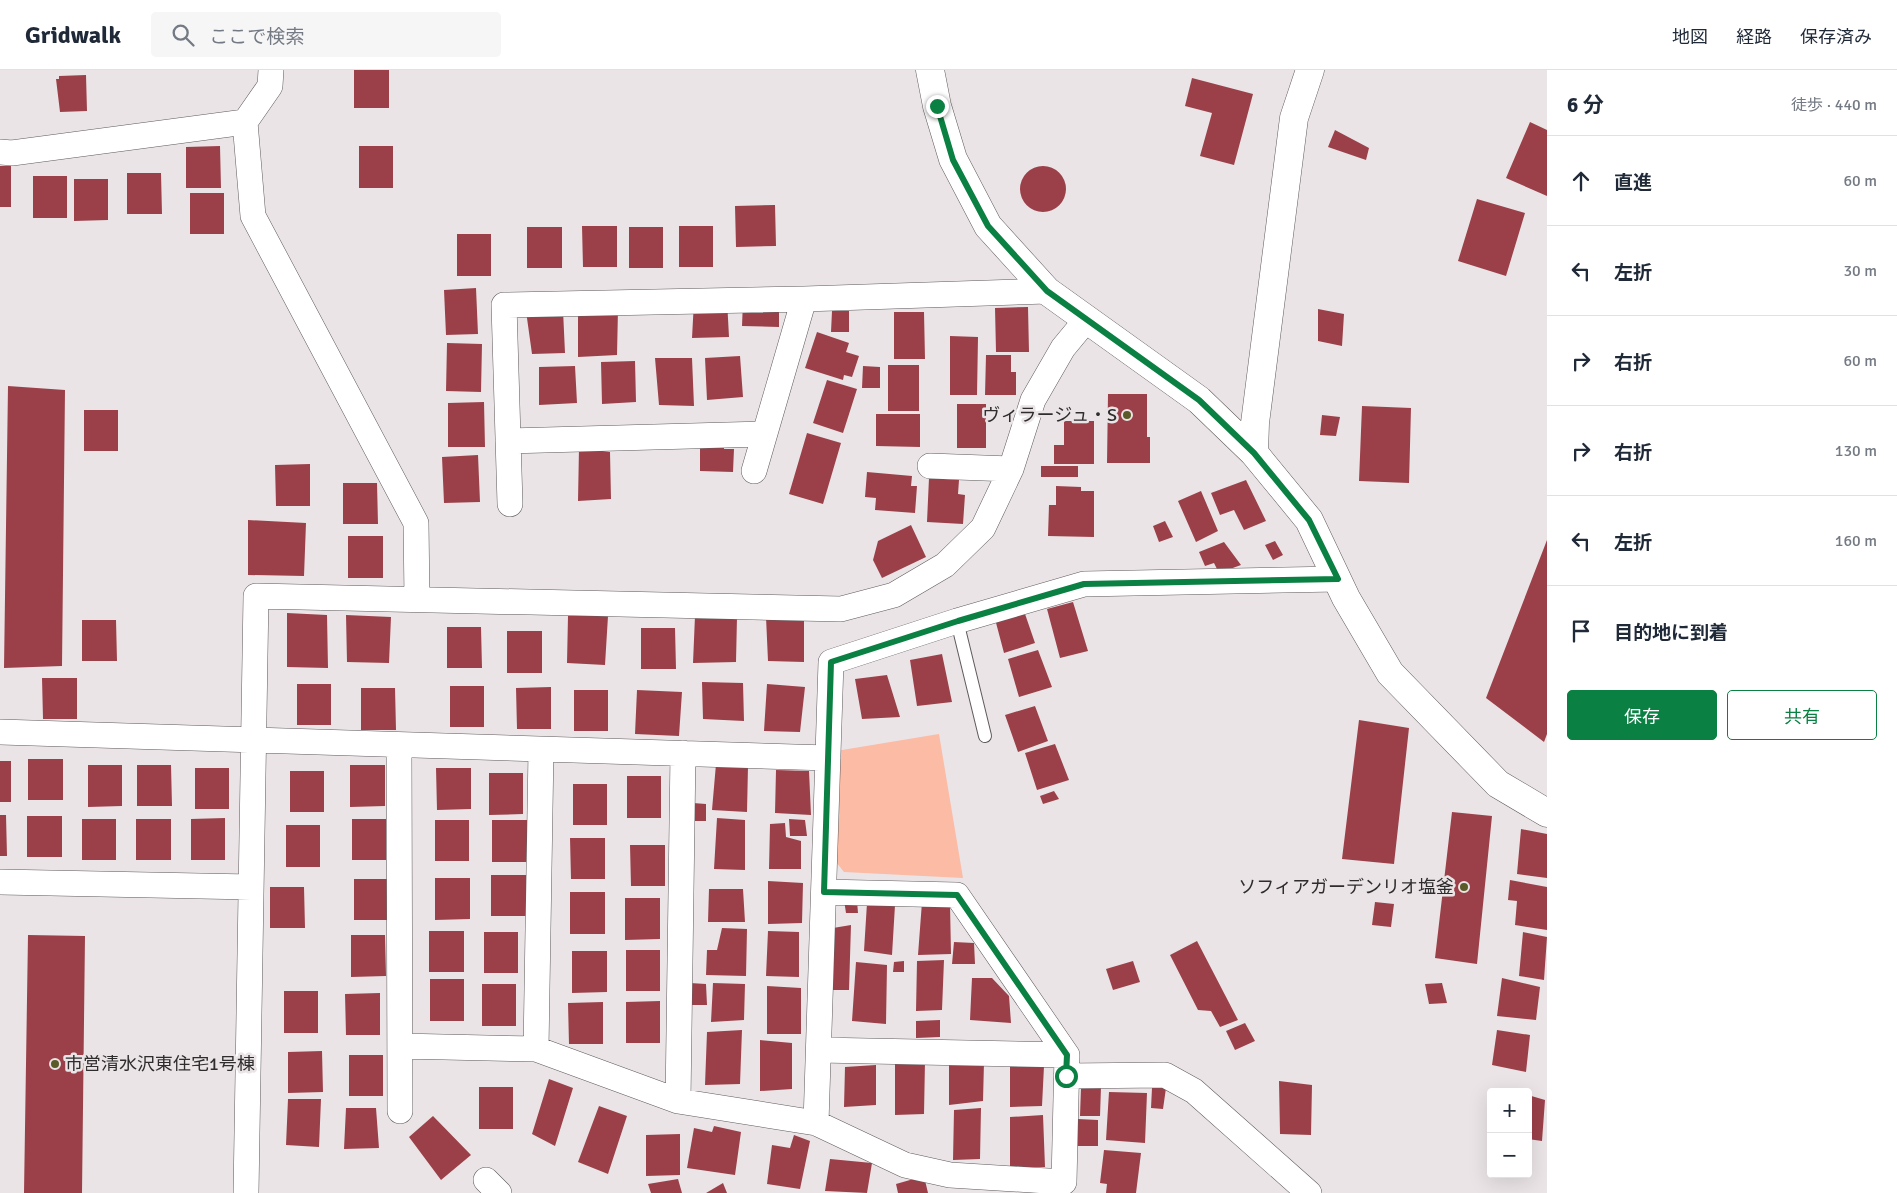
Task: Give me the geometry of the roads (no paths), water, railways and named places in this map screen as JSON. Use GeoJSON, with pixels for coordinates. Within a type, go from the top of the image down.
{"type":"FeatureCollection","features":[{"type":"Feature","properties":{"kind":"street"},"geometry":{"type":"LineString","coordinates":[[271,70],[270,86],[246,122],[252,216],[416,523],[417,599]]}},
{"type":"Feature","properties":{"kind":"street"},"geometry":{"type":"LineString","coordinates":[[930,70],[937,106],[953,160],[988,226],[1047,291],[1199,400],[1254,453],[1309,520],[1346,598],[1390,673],[1498,784],[1547,813]]}},
{"type":"Feature","properties":{"kind":"street"},"geometry":{"type":"LineString","coordinates":[[1254,453],[1255,423],[1294,118],[1310,70]]}},
{"type":"Feature","properties":{"kind":"street"},"geometry":{"type":"LineString","coordinates":[[0,152],[12,153],[246,122]]}},
{"type":"Feature","properties":{"kind":"street"},"geometry":{"type":"LineString","coordinates":[[510,504],[504,305],[804,299],[1047,291]]}},
{"type":"Feature","properties":{"kind":"street"},"geometry":{"type":"LineString","coordinates":[[754,470],[804,299]]}},
{"type":"Feature","properties":{"kind":"street"},"geometry":{"type":"LineString","coordinates":[[246,1193],[256,596],[841,609],[894,596],[945,565],[983,528],[1011,469],[1033,400],[1063,348],[1087,319]]}},
{"type":"Feature","properties":{"kind":"street"},"geometry":{"type":"LineString","coordinates":[[508,441],[764,434]]}},
{"type":"Feature","properties":{"kind":"street"},"geometry":{"type":"LineString","coordinates":[[930,466],[1011,469]]}},
{"type":"Feature","properties":{"kind":"street"},"geometry":{"type":"LineString","coordinates":[[816,1122],[831,662],[958,621],[1084,584],[1338,579]]}},
{"type":"Feature","properties":{"kind":"street"},"geometry":{"type":"LineString","coordinates":[[0,732],[253,742],[828,758]]}},
{"type":"Feature","properties":{"kind":"street"},"geometry":{"type":"LineString","coordinates":[[399,746],[400,1111]]}},
{"type":"Feature","properties":{"kind":"street"},"geometry":{"type":"LineString","coordinates":[[536,1049],[541,750]]}},
{"type":"Feature","properties":{"kind":"street"},"geometry":{"type":"LineString","coordinates":[[678,1101],[683,754]]}},
{"type":"Feature","properties":{"kind":"street"},"geometry":{"type":"LineString","coordinates":[[0,882],[251,888]]}},
{"type":"Feature","properties":{"kind":"street"},"geometry":{"type":"LineString","coordinates":[[400,1046],[536,1049],[678,1101],[816,1122],[949,1184],[1064,1182],[1066,1066],[957,895],[824,892]]}},
{"type":"Feature","properties":{"kind":"street"},"geometry":{"type":"LineString","coordinates":[[819,1050],[1066,1066],[1165,1075],[1194,1091],[1309,1193]]}},
{"type":"Feature","properties":{"kind":"lane"},"geometry":{"type":"LineString","coordinates":[[958,621],[984,736]]}},
{"type":"Feature","properties":{"kind":"place","name":"ヴィラージュ・S"},"geometry":{"type":"Point","coordinates":[1127,415]}},
{"type":"Feature","properties":{"kind":"place","name":"ソフィアガーデンリオ塩釜"},"geometry":{"type":"Point","coordinates":[1464,887]}},
{"type":"Feature","properties":{"kind":"place","name":"市営清水沢東住宅1号棟"},"geometry":{"type":"Point","coordinates":[55,1064]}}]}
